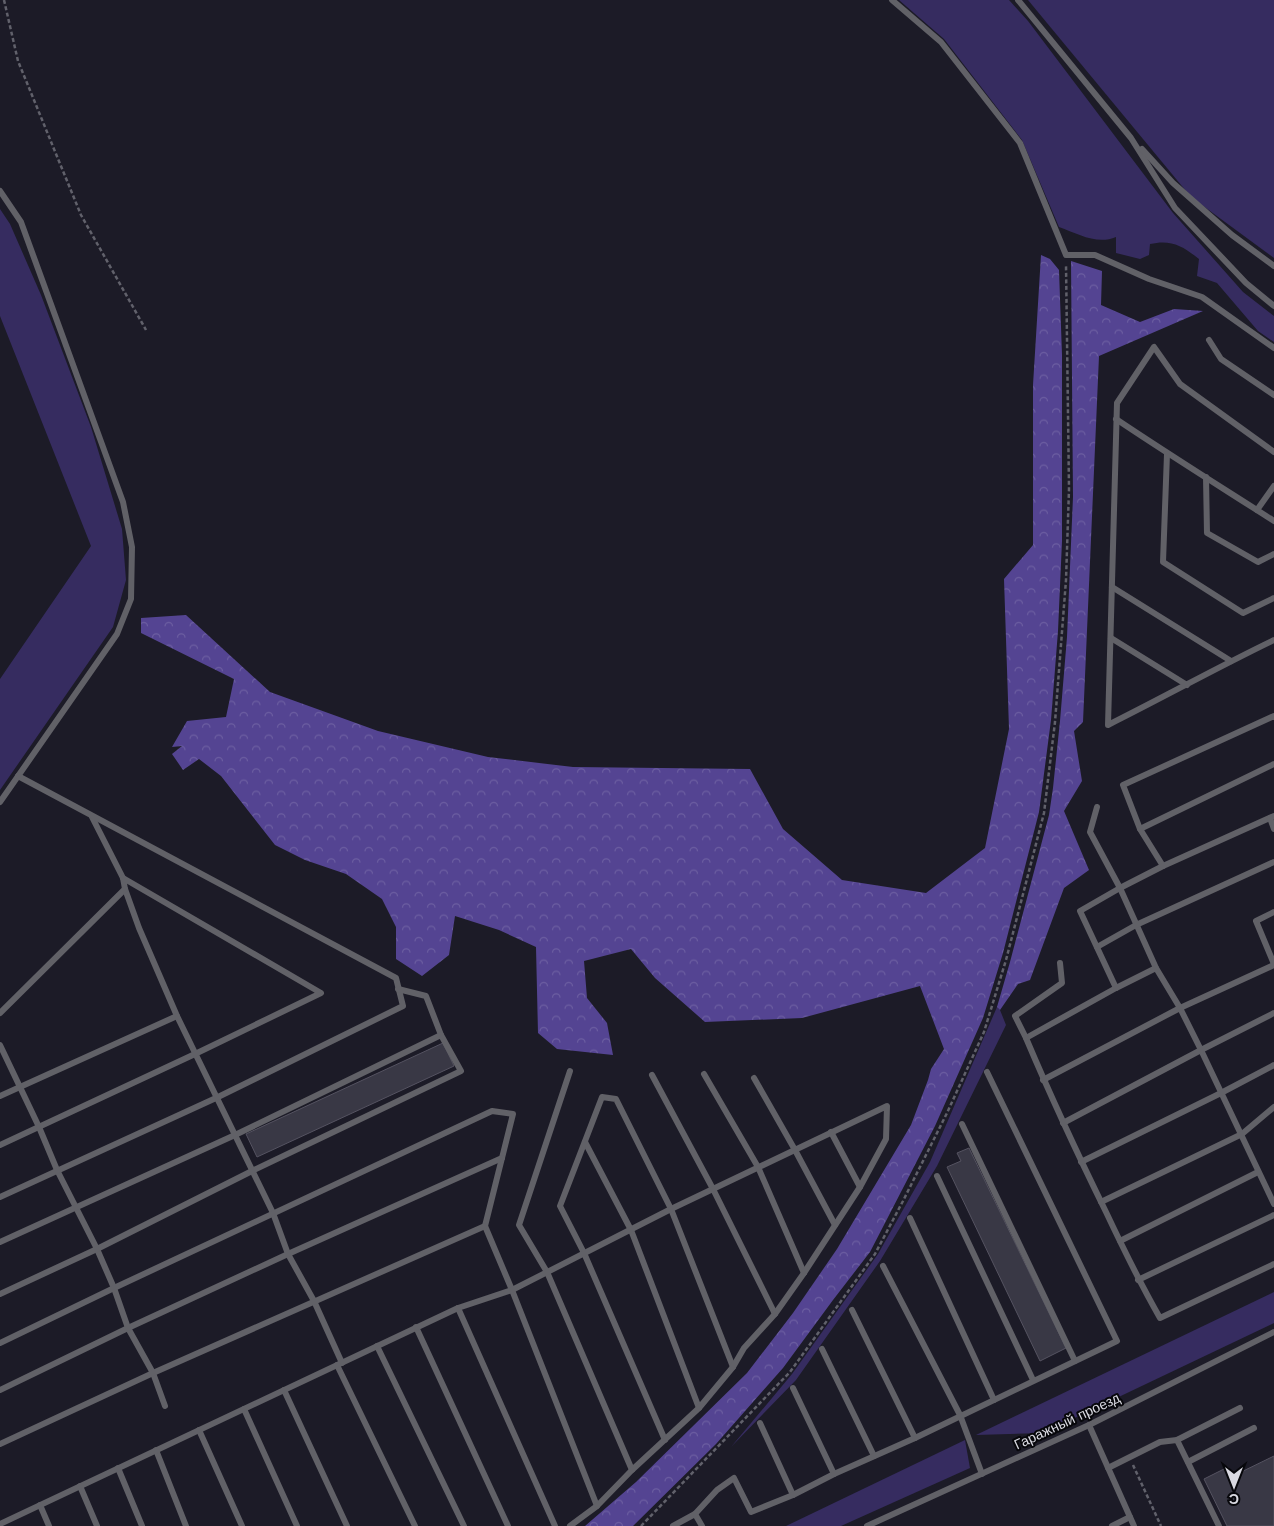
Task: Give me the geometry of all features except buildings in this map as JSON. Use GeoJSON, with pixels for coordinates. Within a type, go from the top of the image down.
{"type":"FeatureCollection","features":[{"type":"Feature","properties":{"kind":"lane"},"geometry":{"type":"LineString","coordinates":[[892,0],[941,42],[1020,143],[1066,255],[1095,255],[1149,279],[1202,297],[1274,348]]}},
{"type":"Feature","properties":{"kind":"lane"},"geometry":{"type":"LineString","coordinates":[[1018,0],[1131,138],[1173,182],[1232,235],[1274,266]]}},
{"type":"Feature","properties":{"kind":"lane"},"geometry":{"type":"LineString","coordinates":[[1131,138],[1175,208],[1246,283],[1274,306]]}},
{"type":"Feature","properties":{"kind":"lane"},"geometry":{"type":"LineString","coordinates":[[0,191],[21,222],[123,502],[132,548],[131,599],[117,634],[0,802]]}},
{"type":"Feature","properties":{"kind":"lane"},"geometry":{"type":"LineString","coordinates":[[1209,340],[1221,359],[1274,395]]}},
{"type":"Feature","properties":{"kind":"lane"},"geometry":{"type":"LineString","coordinates":[[1274,452],[1180,384],[1154,347],[1117,404],[1108,725],[1274,640]]}},
{"type":"Feature","properties":{"kind":"lane"},"geometry":{"type":"LineString","coordinates":[[1116,418],[1167,454],[1274,521]]}},
{"type":"Feature","properties":{"kind":"lane"},"geometry":{"type":"LineString","coordinates":[[1167,454],[1163,562],[1243,613],[1274,598]]}},
{"type":"Feature","properties":{"kind":"lane"},"geometry":{"type":"LineString","coordinates":[[1206,477],[1207,533],[1258,562],[1274,554]]}},
{"type":"Feature","properties":{"kind":"lane"},"geometry":{"type":"LineString","coordinates":[[1257,510],[1274,486]]}},
{"type":"Feature","properties":{"kind":"lane"},"geometry":{"type":"LineString","coordinates":[[1112,587],[1231,661]]}},
{"type":"Feature","properties":{"kind":"lane"},"geometry":{"type":"LineString","coordinates":[[1111,638],[1187,685]]}},
{"type":"Feature","properties":{"kind":"lane"},"geometry":{"type":"LineString","coordinates":[[1163,866],[1140,829],[1123,785],[1265,720],[1274,718]]}},
{"type":"Feature","properties":{"kind":"lane"},"geometry":{"type":"LineString","coordinates":[[1140,829],[1274,764]]}},
{"type":"Feature","properties":{"kind":"lane"},"geometry":{"type":"LineString","coordinates":[[0,1197],[216,1098],[403,1006],[396,978],[18,776]]}},
{"type":"Feature","properties":{"kind":"lane"},"geometry":{"type":"LineString","coordinates":[[1097,807],[1090,832],[1120,888],[1156,968],[1180,1008],[1201,1050],[1274,1204]]}},
{"type":"Feature","properties":{"kind":"lane"},"geometry":{"type":"LineString","coordinates":[[92,816],[124,878],[125,889],[139,928],[177,1016],[273,1213],[288,1254],[314,1301],[340,1364],[416,1526]]}},
{"type":"Feature","properties":{"kind":"lane"},"geometry":{"type":"LineString","coordinates":[[1116,988],[1080,910],[1163,866],[1272,817],[1274,829]]}},
{"type":"Feature","properties":{"kind":"lane"},"geometry":{"type":"LineString","coordinates":[[1097,947],[1136,925],[1274,862]]}},
{"type":"Feature","properties":{"kind":"lane"},"geometry":{"type":"LineString","coordinates":[[0,1145],[321,993],[124,878]]}},
{"type":"Feature","properties":{"kind":"lane"},"geometry":{"type":"LineString","coordinates":[[0,1013],[125,889]]}},
{"type":"Feature","properties":{"kind":"lane"},"geometry":{"type":"LineString","coordinates":[[1043,1080],[1180,1008],[1274,964],[1256,921],[1274,912]]}},
{"type":"Feature","properties":{"kind":"lane"},"geometry":{"type":"LineString","coordinates":[[1060,963],[1062,983],[1015,1016],[1081,1162],[1138,1280],[1160,1318],[1274,1264]]}},
{"type":"Feature","properties":{"kind":"lane"},"geometry":{"type":"LineString","coordinates":[[1026,1038],[1156,968]]}},
{"type":"Feature","properties":{"kind":"lane"},"geometry":{"type":"LineString","coordinates":[[0,1294],[97,1250],[252,1171],[462,1071],[441,1035],[426,996],[398,989]]}},
{"type":"Feature","properties":{"kind":"lane"},"geometry":{"type":"LineString","coordinates":[[1063,1123],[1274,1013]]}},
{"type":"Feature","properties":{"kind":"lane"},"geometry":{"type":"LineString","coordinates":[[0,1096],[177,1016]]}},
{"type":"Feature","properties":{"kind":"lane"},"geometry":{"type":"LineString","coordinates":[[0,1242],[236,1135],[441,1035]]}},
{"type":"Feature","properties":{"kind":"lane"},"geometry":{"type":"LineString","coordinates":[[0,1045],[57,1170],[97,1250],[114,1288],[128,1328],[153,1373],[165,1406]]}},
{"type":"Feature","properties":{"kind":"lane"},"geometry":{"type":"LineString","coordinates":[[1081,1162],[1274,1065]]}},
{"type":"Feature","properties":{"kind":"lane"},"geometry":{"type":"LineString","coordinates":[[570,1071],[519,1225],[547,1272],[632,1470]]}},
{"type":"Feature","properties":{"kind":"lane"},"geometry":{"type":"LineString","coordinates":[[674,1526],[695,1514],[717,1490],[734,1478],[752,1512],[915,1438],[1117,1341],[987,1072]]}},
{"type":"Feature","properties":{"kind":"lane"},"geometry":{"type":"LineString","coordinates":[[704,1074],[758,1167],[804,1273]]}},
{"type":"Feature","properties":{"kind":"lane"},"geometry":{"type":"LineString","coordinates":[[652,1075],[713,1189],[775,1314]]}},
{"type":"Feature","properties":{"kind":"lane"},"geometry":{"type":"LineString","coordinates":[[754,1078],[835,1225]]}},
{"type":"Feature","properties":{"kind":"lane"},"geometry":{"type":"LineString","coordinates":[[665,1440],[584,1253],[560,1206],[602,1097],[616,1099],[671,1209],[733,1367]]}},
{"type":"Feature","properties":{"kind":"lane"},"geometry":{"type":"LineString","coordinates":[[0,1524],[416,1327],[458,1308],[512,1290],[671,1209],[886,1106],[886,1139],[860,1187],[775,1314],[744,1348],[733,1367],[699,1408],[632,1470],[597,1506],[570,1526]]}},
{"type":"Feature","properties":{"kind":"lane"},"geometry":{"type":"LineString","coordinates":[[1101,1202],[1242,1134],[1274,1107]]}},
{"type":"Feature","properties":{"kind":"lane"},"geometry":{"type":"LineString","coordinates":[[0,1343],[492,1111],[513,1114],[485,1226],[597,1506]]}},
{"type":"Feature","properties":{"kind":"lane"},"geometry":{"type":"LineString","coordinates":[[962,1124],[1074,1361]]}},
{"type":"Feature","properties":{"kind":"lane"},"geometry":{"type":"LineString","coordinates":[[831,1132],[860,1187]]}},
{"type":"Feature","properties":{"kind":"lane"},"geometry":{"type":"LineString","coordinates":[[584,1142],[630,1230],[699,1408]]}},
{"type":"Feature","properties":{"kind":"lane"},"geometry":{"type":"LineString","coordinates":[[0,1390],[288,1254],[502,1158]]}},
{"type":"Feature","properties":{"kind":"lane"},"geometry":{"type":"LineString","coordinates":[[1120,1241],[1258,1172]]}},
{"type":"Feature","properties":{"kind":"lane"},"geometry":{"type":"LineString","coordinates":[[936,1176],[1033,1380]]}},
{"type":"Feature","properties":{"kind":"lane"},"geometry":{"type":"LineString","coordinates":[[1138,1280],[1274,1215]]}},
{"type":"Feature","properties":{"kind":"lane"},"geometry":{"type":"LineString","coordinates":[[910,1218],[994,1400]]}},
{"type":"Feature","properties":{"kind":"lane"},"geometry":{"type":"LineString","coordinates":[[0,1444],[153,1373],[485,1226]]}},
{"type":"Feature","properties":{"kind":"lane"},"geometry":{"type":"LineString","coordinates":[[883,1266],[960,1416],[982,1474]]}},
{"type":"Feature","properties":{"kind":"lane"},"geometry":{"type":"LineString","coordinates":[[458,1308],[554,1526]]}},
{"type":"Feature","properties":{"kind":"lane"},"geometry":{"type":"LineString","coordinates":[[852,1310],[915,1438]]}},
{"type":"Feature","properties":{"kind":"lane"},"geometry":{"type":"LineString","coordinates":[[416,1327],[508,1526]]}},
{"type":"Feature","properties":{"kind":"lane","name":"Гаражный проезд"},"geometry":{"type":"LineString","coordinates":[[867,1526],[1089,1425],[1274,1332]]}},
{"type":"Feature","properties":{"kind":"lane"},"geometry":{"type":"LineString","coordinates":[[377,1346],[464,1526]]}},
{"type":"Feature","properties":{"kind":"lane"},"geometry":{"type":"LineString","coordinates":[[822,1349],[874,1456]]}},
{"type":"Feature","properties":{"kind":"lane"},"geometry":{"type":"LineString","coordinates":[[793,1388],[834,1474]]}},
{"type":"Feature","properties":{"kind":"lane"},"geometry":{"type":"LineString","coordinates":[[284,1390],[347,1526]]}},
{"type":"Feature","properties":{"kind":"lane"},"geometry":{"type":"LineString","coordinates":[[1108,1468],[1160,1442],[1177,1440],[1240,1408]]}},
{"type":"Feature","properties":{"kind":"lane"},"geometry":{"type":"LineString","coordinates":[[244,1409],[297,1526]]}},
{"type":"Feature","properties":{"kind":"lane"},"geometry":{"type":"LineString","coordinates":[[760,1423],[793,1494]]}},
{"type":"Feature","properties":{"kind":"lane"},"geometry":{"type":"LineString","coordinates":[[1089,1425],[1134,1526]]}},
{"type":"Feature","properties":{"kind":"lane"},"geometry":{"type":"LineString","coordinates":[[1188,1462],[1254,1428]]}},
{"type":"Feature","properties":{"kind":"lane"},"geometry":{"type":"LineString","coordinates":[[199,1430],[242,1526]]}},
{"type":"Feature","properties":{"kind":"lane"},"geometry":{"type":"LineString","coordinates":[[1177,1440],[1219,1526]]}},
{"type":"Feature","properties":{"kind":"lane"},"geometry":{"type":"LineString","coordinates":[[156,1450],[186,1526]]}},
{"type":"Feature","properties":{"kind":"lane"},"geometry":{"type":"LineString","coordinates":[[118,1468],[142,1526]]}},
{"type":"Feature","properties":{"kind":"lane"},"geometry":{"type":"LineString","coordinates":[[80,1486],[97,1526]]}},
{"type":"Feature","properties":{"kind":"lane"},"geometry":{"type":"LineString","coordinates":[[40,1505],[49,1526]]}},
{"type":"Feature","properties":{"kind":"lane"},"geometry":{"type":"LineString","coordinates":[[695,1514],[702,1526]]}},
{"type":"Feature","properties":{"kind":"lane"},"geometry":{"type":"LineString","coordinates":[[1112,1526],[1130,1517]]}},
{"type":"Feature","properties":{"kind":"path"},"geometry":{"type":"LineString","coordinates":[[4,0],[18,61],[81,215],[146,330]]}},
{"type":"Feature","properties":{"kind":"path"},"geometry":{"type":"LineString","coordinates":[[641,1526],[790,1372],[875,1254],[904,1201],[984,1032],[1006,960],[1044,813],[1055,722],[1066,580],[1069,489],[1066,255]]}},
{"type":"Feature","properties":{"kind":"path"},"geometry":{"type":"LineString","coordinates":[[1129,1457],[1161,1526]]}},
{"type":"Feature","properties":{"kind":"shaded area"},"geometry":{"type":"Polygon","coordinates":[[[899,0],[1009,0],[1028,21],[1173,213],[1243,292],[1274,316],[1274,342],[1258,331],[1217,283],[1197,276],[1199,259],[1188,250],[1171,243],[1150,244],[1149,255],[1140,259],[1116,253],[1116,237],[1102,240],[1095,239],[1059,227],[1022,140],[944,39],[899,0]]]}},
{"type":"Feature","properties":{"kind":"shaded area"},"geometry":{"type":"Polygon","coordinates":[[[1028,0],[1274,0],[1274,258],[1191,197],[1028,0]]]}},
{"type":"Feature","properties":{"kind":"shaded area"},"geometry":{"type":"Polygon","coordinates":[[[0,209],[10,224],[41,295],[91,427],[122,529],[126,580],[113,627],[0,790],[0,679],[91,546],[0,316],[0,209]]]}},
{"type":"Feature","properties":{"kind":"shaded area"},"geometry":{"type":"Polygon","coordinates":[[[997,1007],[1006,1025],[937,1166],[880,1261],[796,1380],[731,1447],[792,1374],[878,1254],[930,1162],[997,1007]]]}},
{"type":"Feature","properties":{"kind":"shaded area"},"geometry":{"type":"Polygon","coordinates":[[[1274,1292],[1274,1323],[1043,1433],[976,1435],[1274,1292]]]}},
{"type":"Feature","properties":{"kind":"shaded area"},"geometry":{"type":"Polygon","coordinates":[[[965,1440],[970,1468],[841,1526],[786,1526],[965,1440]]]}},
{"type":"Feature","properties":{"kind":"green space"},"geometry":{"type":"Polygon","coordinates":[[[1041,255],[1050,259],[1059,270],[1062,355],[1062,541],[1058,631],[1051,720],[1039,812],[1003,953],[983,1018],[935,1126],[870,1252],[783,1368],[716,1444],[633,1526],[585,1526],[636,1482],[747,1373],[793,1313],[837,1249],[911,1125],[931,1069],[944,1049],[920,986],[802,1018],[705,1022],[655,978],[631,949],[584,961],[587,998],[607,1023],[613,1055],[557,1049],[538,1033],[536,947],[499,930],[455,916],[449,955],[422,976],[396,959],[396,927],[382,899],[346,874],[305,860],[275,845],[221,776],[199,759],[183,770],[172,754],[182,746],[172,747],[187,721],[226,717],[234,679],[141,633],[141,618],[186,615],[270,692],[378,731],[488,757],[573,767],[750,769],[783,829],[842,880],[926,893],[985,848],[1009,729],[1004,579],[1033,545],[1033,385],[1041,255]]]}},
{"type":"Feature","properties":{"kind":"green space"},"geometry":{"type":"Polygon","coordinates":[[[1071,261],[1102,271],[1101,305],[1140,322],[1174,309],[1203,311],[1099,356],[1083,722],[1074,731],[1082,781],[1064,811],[1089,870],[1064,888],[1030,980],[1018,984],[1000,1010],[997,1007],[1049,815],[1060,721],[1067,637],[1073,497],[1071,261]]]}}]}
